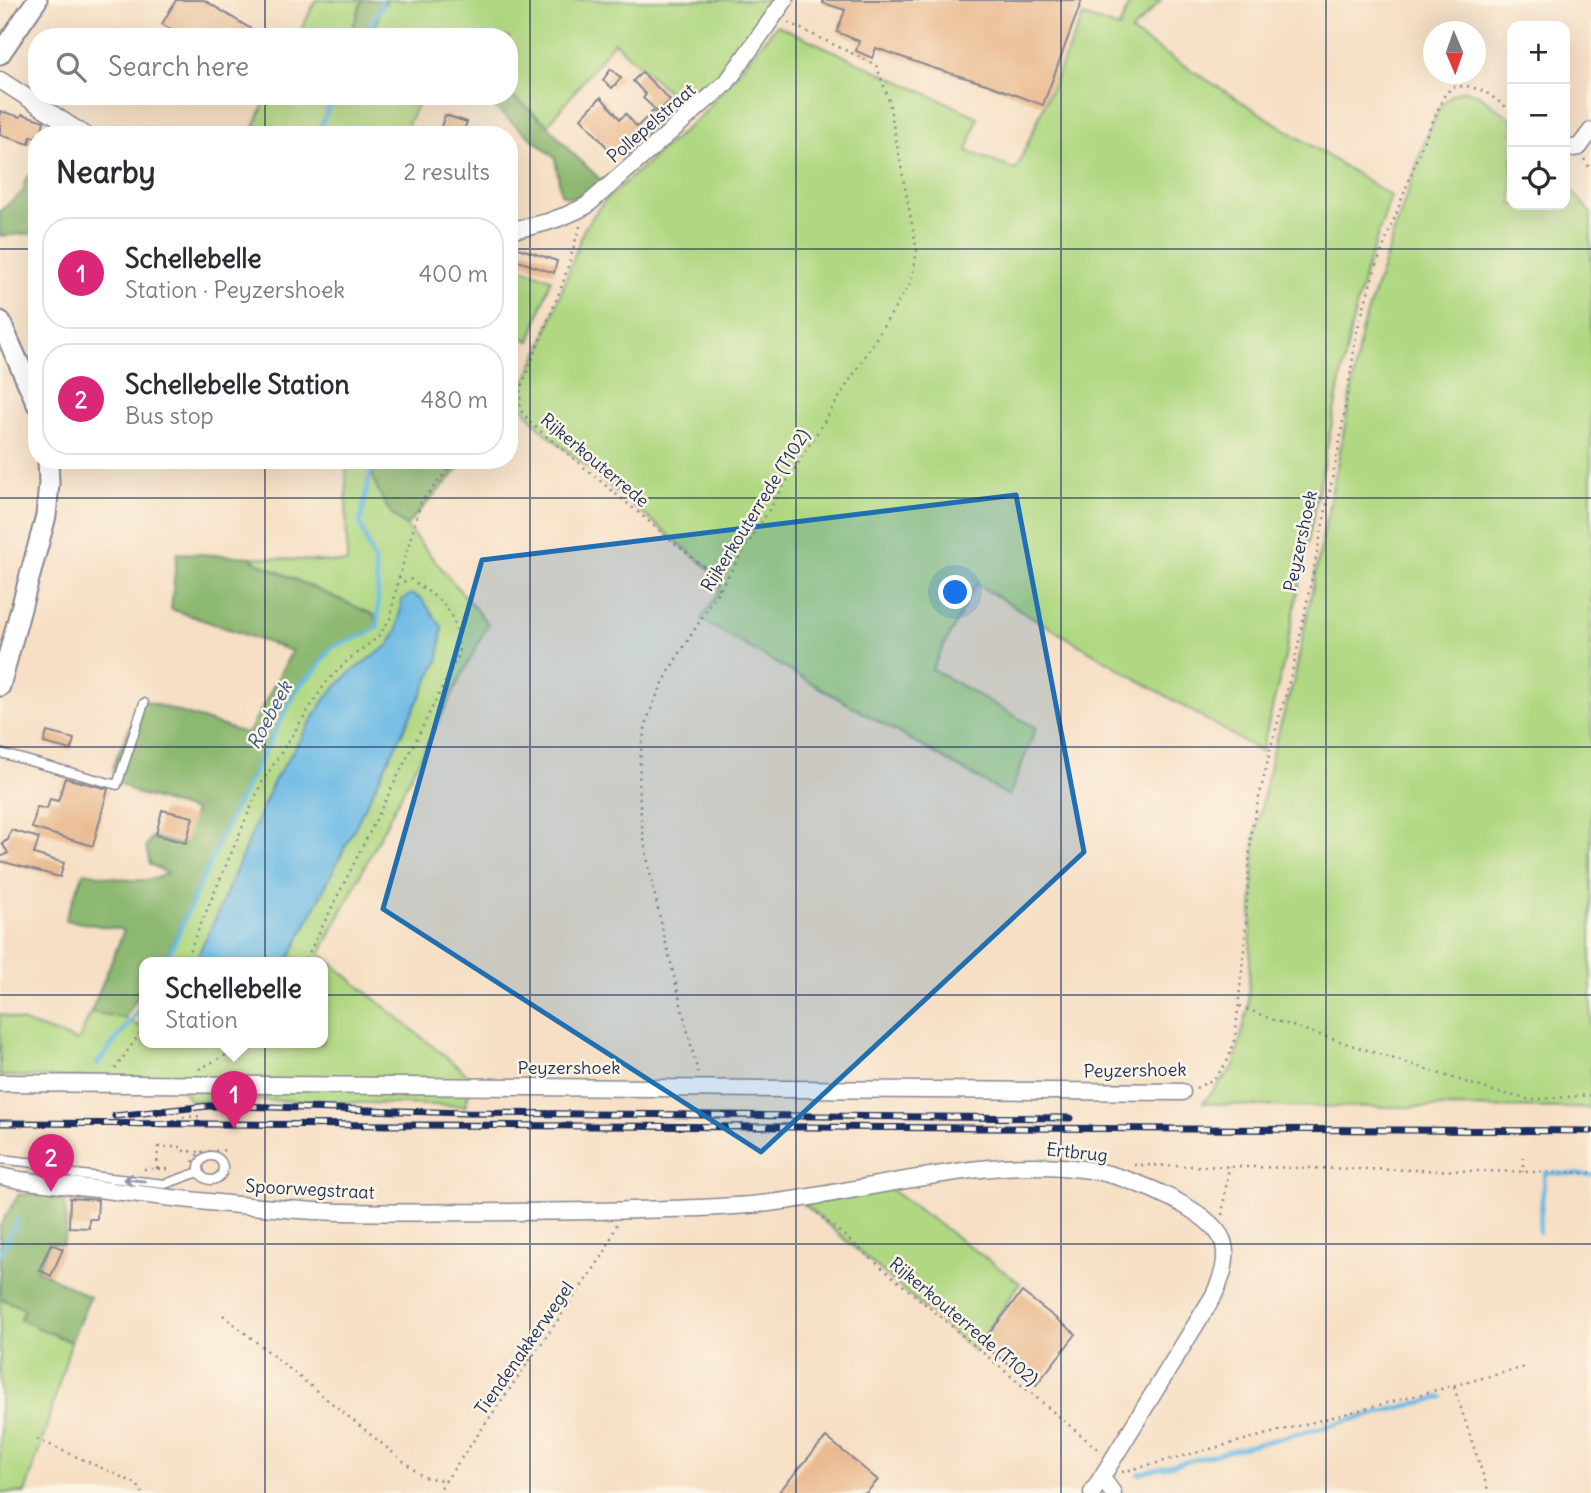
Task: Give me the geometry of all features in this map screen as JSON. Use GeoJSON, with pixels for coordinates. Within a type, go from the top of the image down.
{"type":"FeatureCollection","features":[{"type":"Feature","properties":{"kind":"street"},"geometry":{"type":"LineString","coordinates":[[0,54],[37,0]]}},
{"type":"Feature","properties":{"kind":"street","name":"Pollepelstraat"},"geometry":{"type":"LineString","coordinates":[[518,229],[553,221],[586,206],[727,82],[785,0]]}},
{"type":"Feature","properties":{"kind":"street"},"geometry":{"type":"LineString","coordinates":[[0,80],[28,98]]}},
{"type":"Feature","properties":{"kind":"street"},"geometry":{"type":"LineString","coordinates":[[39,105],[71,126]]}},
{"type":"Feature","properties":{"kind":"street"},"geometry":{"type":"LineString","coordinates":[[1570,148],[1579,147],[1591,131]]}},
{"type":"Feature","properties":{"kind":"street"},"geometry":{"type":"LineString","coordinates":[[0,321],[28,384]]}},
{"type":"Feature","properties":{"kind":"street"},"geometry":{"type":"LineString","coordinates":[[0,686],[46,516],[48,469]]}},
{"type":"Feature","properties":{"kind":"street","name":"Peyzershoek"},"geometry":{"type":"LineString","coordinates":[[0,1083],[103,1086],[185,1084],[1182,1092]]}},
{"type":"Feature","properties":{"kind":"street","name":"Ertbrug"},"geometry":{"type":"LineString","coordinates":[[619,1211],[737,1206],[801,1199],[941,1174],[1005,1168],[1064,1167],[1106,1173],[1135,1182],[1174,1200],[1205,1220],[1219,1234]]}},
{"type":"Feature","properties":{"kind":"street","name":"Spoorwegstraat"},"geometry":{"type":"LineString","coordinates":[[0,1175],[29,1181],[328,1211],[619,1211]]}},
{"type":"Feature","properties":{"kind":"street"},"geometry":{"type":"LineString","coordinates":[[1092,1493],[1214,1295],[1225,1263],[1224,1242],[1219,1234]]}},
{"type":"Feature","properties":{"kind":"street"},"geometry":{"type":"LineString","coordinates":[[1102,1478],[1114,1493]]}},
{"type":"Feature","properties":{"kind":"lane"},"geometry":{"type":"LineString","coordinates":[[0,753],[117,785],[144,703]]}},
{"type":"Feature","properties":{"kind":"lane"},"geometry":{"type":"LineString","coordinates":[[212,1156],[220,1159],[224,1166],[223,1174],[218,1179],[210,1180],[202,1177],[199,1171],[204,1158],[212,1156]]}},
{"type":"Feature","properties":{"kind":"lane"},"geometry":{"type":"LineString","coordinates":[[0,1158],[54,1165],[74,1174],[165,1184],[199,1171]]}},
{"type":"Feature","properties":{"kind":"lane"},"geometry":{"type":"LineString","coordinates":[[208,1200],[210,1180]]}},
{"type":"Feature","properties":{"kind":"path","name":"Rijkerkouterrede (T102)"},"geometry":{"type":"LineString","coordinates":[[702,1087],[654,889],[643,823],[640,757],[652,706],[673,664],[865,360],[911,282],[917,251],[888,97],[876,65],[775,16]]}},
{"type":"Feature","properties":{"kind":"path","name":"Peyzershoek"},"geometry":{"type":"LineString","coordinates":[[1182,1092],[1203,1086],[1214,1079],[1227,1062],[1235,1040],[1240,1006],[1251,832],[1295,660],[1340,441],[1357,331],[1374,272],[1423,143],[1445,94],[1454,87],[1467,86],[1484,91],[1507,107]]}},
{"type":"Feature","properties":{"kind":"path","name":"Rijkerkouterrede"},"geometry":{"type":"LineString","coordinates":[[586,206],[564,283],[520,390],[521,411],[532,424],[712,574],[719,590]]}},
{"type":"Feature","properties":{"kind":"path"},"geometry":{"type":"LineString","coordinates":[[187,957],[261,783],[325,684],[348,660],[378,637],[390,619],[421,502],[448,469]]}},
{"type":"Feature","properties":{"kind":"path"},"geometry":{"type":"LineString","coordinates":[[307,957],[459,654],[457,627],[443,602],[410,579],[397,585]]}},
{"type":"Feature","properties":{"kind":"path"},"geometry":{"type":"LineString","coordinates":[[1240,1006],[1270,1019],[1493,1091],[1531,1100],[1591,1096]]}},
{"type":"Feature","properties":{"kind":"path"},"geometry":{"type":"LineString","coordinates":[[103,1086],[139,1035]]}},
{"type":"Feature","properties":{"kind":"path"},"geometry":{"type":"LineString","coordinates":[[185,1084],[193,1072],[239,1048]]}},
{"type":"Feature","properties":{"kind":"path"},"geometry":{"type":"LineString","coordinates":[[183,1116],[203,1116]]}},
{"type":"Feature","properties":{"kind":"path"},"geometry":{"type":"LineString","coordinates":[[157,1169],[158,1146],[183,1147],[184,1151],[199,1152],[228,1150]]}},
{"type":"Feature","properties":{"kind":"path"},"geometry":{"type":"LineString","coordinates":[[190,1167],[199,1152]]}},
{"type":"Feature","properties":{"kind":"path"},"geometry":{"type":"LineString","coordinates":[[1523,1157],[1523,1172]]}},
{"type":"Feature","properties":{"kind":"path"},"geometry":{"type":"LineString","coordinates":[[1106,1173],[1109,1168],[1124,1165],[1591,1172]]}},
{"type":"Feature","properties":{"kind":"path"},"geometry":{"type":"LineString","coordinates":[[1219,1234],[1229,1166]]}},
{"type":"Feature","properties":{"kind":"path"},"geometry":{"type":"LineString","coordinates":[[145,1169],[177,1170]]}},
{"type":"Feature","properties":{"kind":"path","name":"Rijkerkouterrede (T102)"},"geometry":{"type":"LineString","coordinates":[[801,1199],[1111,1462]]}},
{"type":"Feature","properties":{"kind":"path","name":"Tiendenakkerwegel"},"geometry":{"type":"LineString","coordinates":[[437,1493],[604,1254],[616,1230],[619,1211]]}},
{"type":"Feature","properties":{"kind":"path"},"geometry":{"type":"LineString","coordinates":[[223,1315],[423,1478],[447,1481]]}},
{"type":"Feature","properties":{"kind":"path"},"geometry":{"type":"LineString","coordinates":[[1102,1478],[1525,1367]]}},
{"type":"Feature","properties":{"kind":"path"},"geometry":{"type":"LineString","coordinates":[[1453,1385],[1489,1493]]}},
{"type":"Feature","properties":{"kind":"path"},"geometry":{"type":"LineString","coordinates":[[37,1439],[137,1484],[142,1493]]}},
{"type":"Feature","properties":{"kind":"highlighted area"},"geometry":{"type":"Polygon","coordinates":[[[1016,495],[1084,852],[761,1152],[383,909],[482,560],[1016,495]]]}},
{"type":"Feature","properties":{"kind":"green space"},"geometry":{"type":"Polygon","coordinates":[[[316,0],[362,0],[353,28],[302,28],[316,0]]]}},
{"type":"Feature","properties":{"kind":"green space"},"geometry":{"type":"Polygon","coordinates":[[[362,0],[387,0],[379,11],[376,28],[353,28],[362,0]]]}},
{"type":"Feature","properties":{"kind":"green space"},"geometry":{"type":"Polygon","coordinates":[[[387,0],[778,0],[730,67],[685,107],[614,42],[548,125],[518,100],[518,28],[376,28],[379,11],[387,0]]]}},
{"type":"Feature","properties":{"kind":"green space"},"geometry":{"type":"Polygon","coordinates":[[[1131,0],[1161,0],[1131,32],[1391,196],[1365,273],[1351,328],[1284,661],[1261,752],[976,584],[932,669],[1036,728],[1009,796],[701,620],[718,594],[721,583],[713,572],[541,429],[522,407],[524,383],[541,348],[584,229],[605,200],[703,114],[777,25],[978,117],[967,151],[1016,170],[1083,16],[1119,28],[1131,0]]]}},
{"type":"Feature","properties":{"kind":"green space"},"geometry":{"type":"Polygon","coordinates":[[[1464,90],[1479,95],[1507,115],[1507,210],[1570,210],[1570,188],[1591,213],[1591,1108],[1251,1106],[1203,1103],[1234,1066],[1248,1008],[1255,837],[1273,750],[1295,676],[1361,332],[1425,140],[1441,105],[1453,94],[1464,90]]]}},
{"type":"Feature","properties":{"kind":"green space"},"geometry":{"type":"Polygon","coordinates":[[[518,100],[548,125],[569,150],[602,181],[578,197],[561,194],[555,158],[492,105],[518,105],[518,100]]]}},
{"type":"Feature","properties":{"kind":"green space"},"geometry":{"type":"Polygon","coordinates":[[[263,105],[417,105],[407,126],[255,126],[263,105]]]}},
{"type":"Feature","properties":{"kind":"green space"},"geometry":{"type":"Polygon","coordinates":[[[28,176],[28,234],[0,236],[0,211],[24,191],[24,182],[28,176]]]}},
{"type":"Feature","properties":{"kind":"green space"},"geometry":{"type":"Polygon","coordinates":[[[518,266],[551,279],[530,341],[518,335],[518,266]]]}},
{"type":"Feature","properties":{"kind":"green space"},"geometry":{"type":"Polygon","coordinates":[[[346,469],[372,469],[386,506],[488,624],[320,954],[324,957],[290,957],[439,659],[402,600],[397,631],[389,645],[350,673],[329,694],[274,781],[197,957],[166,957],[229,820],[299,686],[314,672],[332,647],[367,634],[252,560],[252,557],[347,563],[346,469]]]}},
{"type":"Feature","properties":{"kind":"green space"},"geometry":{"type":"Polygon","coordinates":[[[372,469],[459,469],[406,526],[386,506],[372,469]]]}},
{"type":"Feature","properties":{"kind":"green space"},"geometry":{"type":"Polygon","coordinates":[[[177,553],[252,557],[252,560],[374,615],[378,626],[367,634],[332,647],[314,672],[299,686],[229,820],[166,957],[139,957],[139,995],[125,1018],[91,1012],[124,930],[65,920],[84,872],[138,880],[149,880],[167,873],[150,864],[146,846],[152,837],[181,845],[195,811],[136,793],[115,780],[113,766],[142,700],[248,734],[292,651],[171,609],[177,553]]]}},
{"type":"Feature","properties":{"kind":"green space"},"geometry":{"type":"Polygon","coordinates":[[[328,961],[473,1079],[465,1106],[260,1100],[190,1101],[176,1079],[0,1076],[0,1014],[78,1041],[91,1012],[125,1018],[138,1026],[139,1048],[328,1048],[328,961]]]}},
{"type":"Feature","properties":{"kind":"green space"},"geometry":{"type":"Polygon","coordinates":[[[890,1189],[1020,1283],[974,1351],[804,1204],[890,1189]]]}},
{"type":"Feature","properties":{"kind":"green space"},"geometry":{"type":"Polygon","coordinates":[[[19,1194],[65,1195],[66,1233],[62,1245],[50,1242],[37,1270],[90,1297],[71,1342],[20,1320],[25,1309],[0,1298],[0,1225],[19,1194]]]}},
{"type":"Feature","properties":{"kind":"green space"},"geometry":{"type":"Polygon","coordinates":[[[0,1298],[25,1309],[21,1320],[71,1342],[25,1493],[0,1493],[0,1298]]]}},
{"type":"Feature","properties":{"kind":"water"},"geometry":{"type":"Polygon","coordinates":[[[411,594],[421,598],[442,627],[439,659],[290,957],[197,957],[274,781],[329,694],[350,673],[389,645],[397,631],[402,600],[411,594]]]}},
{"type":"Feature","properties":{"kind":"building"},"geometry":{"type":"Polygon","coordinates":[[[176,0],[204,0],[249,28],[168,28],[162,24],[176,0]]]}},
{"type":"Feature","properties":{"kind":"building"},"geometry":{"type":"Polygon","coordinates":[[[823,0],[1082,0],[1043,105],[876,48],[872,58],[856,51],[859,41],[837,32],[845,10],[823,3],[823,0]]]}},
{"type":"Feature","properties":{"kind":"building"},"geometry":{"type":"Polygon","coordinates":[[[611,69],[621,78],[612,88],[603,80],[611,69]]]}},
{"type":"Feature","properties":{"kind":"building"},"geometry":{"type":"Polygon","coordinates":[[[642,72],[670,100],[658,112],[643,98],[646,95],[633,81],[642,72]]]}},
{"type":"Feature","properties":{"kind":"building"},"geometry":{"type":"Polygon","coordinates":[[[601,97],[620,119],[626,114],[637,127],[653,111],[663,121],[626,156],[618,148],[612,153],[581,118],[601,97]]]}},
{"type":"Feature","properties":{"kind":"building"},"geometry":{"type":"Polygon","coordinates":[[[0,111],[44,121],[43,126],[28,126],[28,144],[0,135],[0,111]]]}},
{"type":"Feature","properties":{"kind":"building"},"geometry":{"type":"Polygon","coordinates":[[[445,115],[467,122],[465,126],[441,126],[445,115]]]}},
{"type":"Feature","properties":{"kind":"building"},"geometry":{"type":"Polygon","coordinates":[[[518,248],[557,261],[554,273],[518,261],[518,248]]]}},
{"type":"Feature","properties":{"kind":"building"},"geometry":{"type":"Polygon","coordinates":[[[47,732],[74,739],[71,750],[44,743],[47,732]]]}},
{"type":"Feature","properties":{"kind":"building"},"geometry":{"type":"Polygon","coordinates":[[[65,778],[108,789],[93,846],[32,828],[37,807],[47,809],[50,799],[58,801],[65,778]]]}},
{"type":"Feature","properties":{"kind":"building"},"geometry":{"type":"Polygon","coordinates":[[[162,810],[193,817],[186,843],[156,835],[162,810]]]}},
{"type":"Feature","properties":{"kind":"building"},"geometry":{"type":"Polygon","coordinates":[[[11,830],[39,838],[34,854],[64,863],[60,877],[0,861],[0,857],[8,853],[2,843],[8,840],[11,830]]]}},
{"type":"Feature","properties":{"kind":"building"},"geometry":{"type":"Polygon","coordinates":[[[70,1198],[98,1200],[97,1219],[89,1219],[89,1228],[69,1227],[70,1198]]]}},
{"type":"Feature","properties":{"kind":"building"},"geometry":{"type":"Polygon","coordinates":[[[51,1244],[63,1249],[51,1276],[39,1270],[51,1244]]]}},
{"type":"Feature","properties":{"kind":"building"},"geometry":{"type":"Polygon","coordinates":[[[1022,1292],[1076,1334],[1036,1385],[981,1343],[1022,1292]]]}},
{"type":"Feature","properties":{"kind":"building"},"geometry":{"type":"Polygon","coordinates":[[[826,1437],[878,1480],[866,1493],[778,1493],[826,1437]]]}},
{"type":"Feature","properties":{"kind":"waterway","name":"Roebeek"},"geometry":{"type":"LineString","coordinates":[[369,28],[382,6],[380,0]]}},
{"type":"Feature","properties":{"kind":"waterway","name":"Roebeek"},"geometry":{"type":"LineString","coordinates":[[321,126],[330,105]]}},
{"type":"Feature","properties":{"kind":"waterway","name":"Roebeek"},"geometry":{"type":"LineString","coordinates":[[168,957],[229,820],[299,686],[314,672],[332,647],[367,634],[378,626],[375,564],[360,523],[371,469]]}},
{"type":"Feature","properties":{"kind":"waterway","name":"Roebeek"},"geometry":{"type":"LineString","coordinates":[[97,1064],[139,1010]]}},
{"type":"Feature","properties":{"kind":"waterway"},"geometry":{"type":"LineString","coordinates":[[1539,1232],[1545,1173],[1591,1175]]}},
{"type":"Feature","properties":{"kind":"waterway","name":"Roebeek"},"geometry":{"type":"LineString","coordinates":[[0,1254],[18,1219]]}},
{"type":"Feature","properties":{"kind":"waterway"},"geometry":{"type":"LineString","coordinates":[[1138,1474],[1442,1397]]}},
{"type":"Feature","properties":{"kind":"railway"},"geometry":{"type":"LineString","coordinates":[[115,1116],[208,1106],[241,1106],[465,1113],[1070,1118]]}},
{"type":"Feature","properties":{"kind":"railway"},"geometry":{"type":"LineString","coordinates":[[0,1123],[1591,1131]]}},
{"type":"Feature","properties":{"kind":"place","name":"Schellebelle"},"geometry":{"type":"Point","coordinates":[234,1129]}},
{"type":"Feature","properties":{"kind":"place","name":"Schellebelle Station"},"geometry":{"type":"Point","coordinates":[51,1192]}}]}
